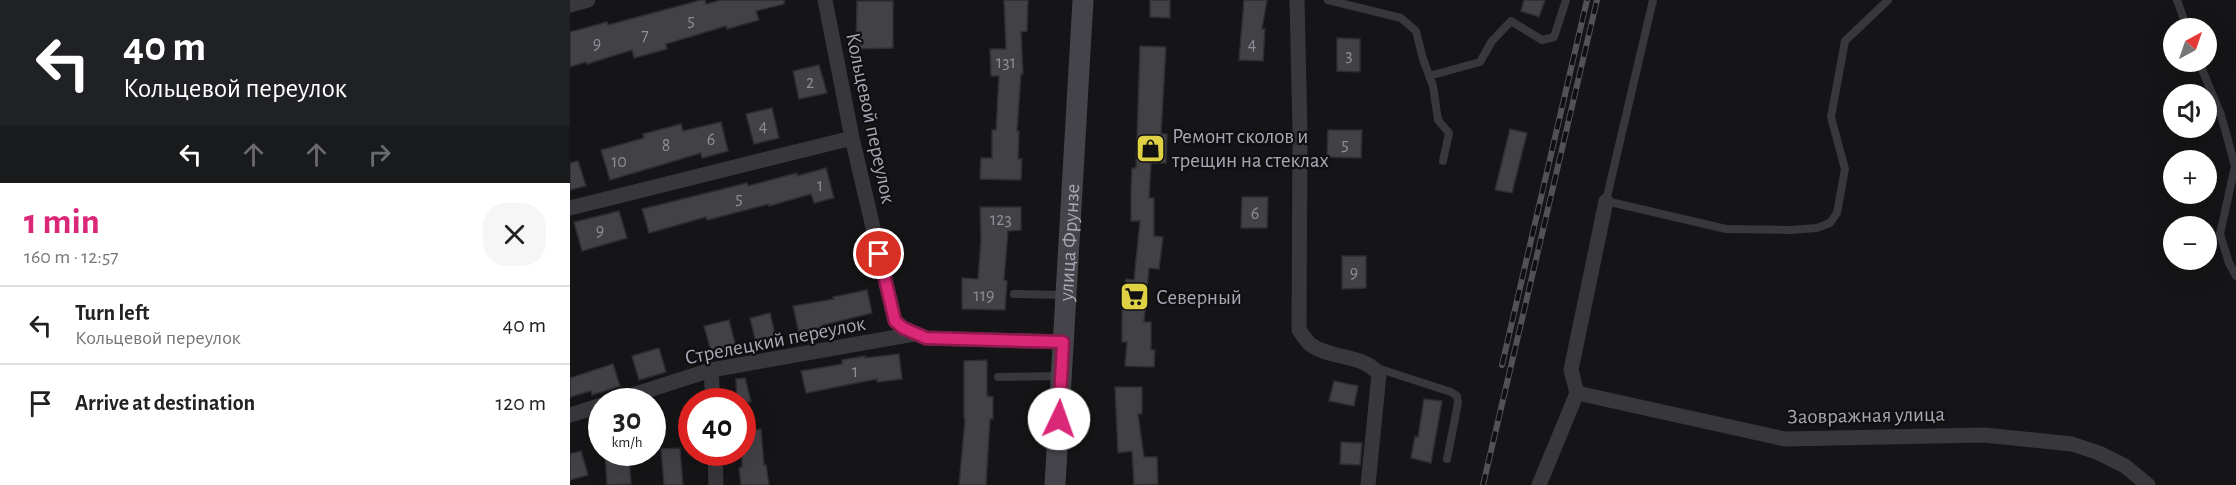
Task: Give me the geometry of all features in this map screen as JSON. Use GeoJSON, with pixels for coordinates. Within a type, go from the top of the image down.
{"type":"FeatureCollection","features":[{"type":"Feature","properties":{"kind":"street"},"geometry":{"type":"LineString","coordinates":[[570,5],[588,0]]}},
{"type":"Feature","properties":{"kind":"street","name":"Кольцевой переулок"},"geometry":{"type":"LineString","coordinates":[[825,0],[852,138],[892,313],[899,325],[914,334]]}},
{"type":"Feature","properties":{"kind":"street","name":"улица Фрунзе"},"geometry":{"type":"LineString","coordinates":[[1055,485],[1083,0]]}},
{"type":"Feature","properties":{"kind":"street"},"geometry":{"type":"LineString","coordinates":[[1297,0],[1300,132],[1299,330],[1309,344],[1325,352],[1364,361],[1379,374],[1368,485]]}},
{"type":"Feature","properties":{"kind":"street"},"geometry":{"type":"LineString","coordinates":[[570,208],[852,138]]}},
{"type":"Feature","properties":{"kind":"street"},"geometry":{"type":"LineString","coordinates":[[1539,485],[1577,393],[1571,370],[1606,201]]}},
{"type":"Feature","properties":{"kind":"street"},"geometry":{"type":"LineString","coordinates":[[914,334],[926,338],[1063,342]]}},
{"type":"Feature","properties":{"kind":"street","name":"Стрелецкий переулок"},"geometry":{"type":"LineString","coordinates":[[655,388],[711,370],[914,334]]}},
{"type":"Feature","properties":{"kind":"street"},"geometry":{"type":"LineString","coordinates":[[711,370],[712,388]]}},
{"type":"Feature","properties":{"kind":"street","name":"Заовражная улица"},"geometry":{"type":"LineString","coordinates":[[1577,393],[1785,439],[1984,435],[2072,444],[2099,453],[2125,466],[2148,485]]}},
{"type":"Feature","properties":{"kind":"street"},"geometry":{"type":"LineString","coordinates":[[570,415],[588,409]]}},
{"type":"Feature","properties":{"kind":"street"},"geometry":{"type":"LineString","coordinates":[[715,466],[716,485]]}},
{"type":"Feature","properties":{"kind":"lane"},"geometry":{"type":"LineString","coordinates":[[1328,0],[1401,18],[1416,31],[1433,86],[1438,120],[1449,133],[1443,161]]}},
{"type":"Feature","properties":{"kind":"lane"},"geometry":{"type":"LineString","coordinates":[[1429,76],[1480,62],[1492,41],[1511,21],[1542,40],[1554,37],[1566,0]]}},
{"type":"Feature","properties":{"kind":"lane"},"geometry":{"type":"LineString","coordinates":[[1653,0],[1606,201],[1726,229],[1791,230],[1817,228],[1830,223],[1837,213],[1845,169],[1831,117],[1845,41],[1888,0]]}},
{"type":"Feature","properties":{"kind":"lane"},"geometry":{"type":"LineString","coordinates":[[2177,0],[2183,18]]}},
{"type":"Feature","properties":{"kind":"lane"},"geometry":{"type":"LineString","coordinates":[[2203,72],[2222,115],[2235,166],[2220,234],[2229,263],[2236,276]]}},
{"type":"Feature","properties":{"kind":"lane"},"geometry":{"type":"LineString","coordinates":[[1014,294],[1066,295]]}},
{"type":"Feature","properties":{"kind":"lane"},"geometry":{"type":"LineString","coordinates":[[1373,367],[1451,392],[1457,396],[1458,403],[1448,459]]}},
{"type":"Feature","properties":{"kind":"lane"},"geometry":{"type":"LineString","coordinates":[[998,377],[1061,375]]}},
{"type":"Feature","properties":{"kind":"building"},"geometry":{"type":"Polygon","coordinates":[[[705,0],[706,4],[721,0],[784,0],[784,4],[756,11],[759,20],[727,29],[726,26],[666,44],[667,49],[634,58],[632,50],[570,67],[570,32],[607,22],[608,25],[705,0]]]}},
{"type":"Feature","properties":{"kind":"building"},"geometry":{"type":"Polygon","coordinates":[[[1004,0],[1028,0],[1027,31],[1021,32],[1023,74],[1021,74],[1017,131],[1019,131],[1018,159],[1022,159],[1021,180],[980,179],[981,158],[992,158],[992,130],[996,130],[999,76],[991,76],[990,49],[1006,49],[1004,0]]]}},
{"type":"Feature","properties":{"kind":"building"},"geometry":{"type":"Polygon","coordinates":[[[1150,0],[1170,0],[1170,18],[1150,17],[1150,0]]]}},
{"type":"Feature","properties":{"kind":"building"},"geometry":{"type":"Polygon","coordinates":[[[1244,0],[1267,0],[1262,29],[1265,29],[1263,61],[1239,60],[1244,0]]]}},
{"type":"Feature","properties":{"kind":"building"},"geometry":{"type":"Polygon","coordinates":[[[1524,0],[1545,0],[1539,17],[1521,11],[1524,0]]]}},
{"type":"Feature","properties":{"kind":"building"},"geometry":{"type":"Polygon","coordinates":[[[857,1],[893,1],[893,48],[856,49],[857,1]]]}},
{"type":"Feature","properties":{"kind":"building"},"geometry":{"type":"Polygon","coordinates":[[[1337,38],[1360,39],[1360,72],[1337,71],[1337,38]]]}},
{"type":"Feature","properties":{"kind":"building"},"geometry":{"type":"Polygon","coordinates":[[[1140,46],[1166,47],[1161,134],[1167,134],[1166,163],[1151,163],[1149,198],[1154,198],[1154,236],[1163,237],[1159,269],[1149,268],[1144,322],[1151,322],[1151,350],[1155,350],[1154,367],[1125,366],[1127,342],[1122,342],[1122,313],[1126,279],[1134,280],[1140,221],[1131,221],[1131,191],[1132,168],[1136,168],[1140,46]]]}},
{"type":"Feature","properties":{"kind":"building"},"geometry":{"type":"Polygon","coordinates":[[[819,65],[827,93],[799,99],[793,71],[819,65]]]}},
{"type":"Feature","properties":{"kind":"building"},"geometry":{"type":"Polygon","coordinates":[[[772,108],[779,138],[754,144],[746,114],[772,108]]]}},
{"type":"Feature","properties":{"kind":"building"},"geometry":{"type":"Polygon","coordinates":[[[721,122],[728,151],[702,158],[701,153],[610,180],[601,150],[644,138],[643,134],[681,124],[683,131],[721,122]]]}},
{"type":"Feature","properties":{"kind":"building"},"geometry":{"type":"Polygon","coordinates":[[[1510,129],[1527,133],[1512,193],[1495,190],[1510,129]]]}},
{"type":"Feature","properties":{"kind":"building"},"geometry":{"type":"Polygon","coordinates":[[[1328,130],[1362,130],[1361,158],[1327,157],[1328,130]]]}},
{"type":"Feature","properties":{"kind":"building"},"geometry":{"type":"Polygon","coordinates":[[[578,161],[586,186],[570,190],[570,163],[578,161]]]}},
{"type":"Feature","properties":{"kind":"building"},"geometry":{"type":"Polygon","coordinates":[[[826,168],[834,198],[814,203],[811,194],[707,220],[706,217],[649,233],[642,209],[747,183],[748,186],[826,168]]]}},
{"type":"Feature","properties":{"kind":"building"},"geometry":{"type":"Polygon","coordinates":[[[1242,197],[1268,197],[1267,228],[1241,228],[1242,197]]]}},
{"type":"Feature","properties":{"kind":"building"},"geometry":{"type":"Polygon","coordinates":[[[980,207],[1021,207],[1021,230],[1008,231],[1004,280],[1007,281],[1005,310],[962,309],[962,278],[978,279],[981,240],[980,207]]]}},
{"type":"Feature","properties":{"kind":"building"},"geometry":{"type":"Polygon","coordinates":[[[619,211],[627,238],[582,251],[574,222],[619,211]]]}},
{"type":"Feature","properties":{"kind":"building"},"geometry":{"type":"Polygon","coordinates":[[[1342,256],[1366,256],[1366,288],[1342,289],[1342,256]]]}},
{"type":"Feature","properties":{"kind":"building"},"geometry":{"type":"Polygon","coordinates":[[[867,290],[872,313],[799,333],[793,306],[834,299],[833,297],[867,290]]]}},
{"type":"Feature","properties":{"kind":"building"},"geometry":{"type":"Polygon","coordinates":[[[770,313],[776,339],[756,343],[750,318],[770,313]]]}},
{"type":"Feature","properties":{"kind":"building"},"geometry":{"type":"Polygon","coordinates":[[[729,320],[737,351],[713,358],[704,326],[729,320]]]}},
{"type":"Feature","properties":{"kind":"building"},"geometry":{"type":"Polygon","coordinates":[[[659,348],[666,372],[639,380],[632,356],[659,348]]]}},
{"type":"Feature","properties":{"kind":"building"},"geometry":{"type":"Polygon","coordinates":[[[899,354],[902,379],[877,382],[877,379],[806,393],[801,371],[842,364],[842,360],[865,356],[865,358],[899,354]]]}},
{"type":"Feature","properties":{"kind":"building"},"geometry":{"type":"Polygon","coordinates":[[[987,360],[987,396],[993,397],[993,419],[990,419],[986,485],[959,485],[965,419],[964,361],[987,360]]]}},
{"type":"Feature","properties":{"kind":"building"},"geometry":{"type":"Polygon","coordinates":[[[613,364],[620,386],[588,388],[588,392],[570,397],[570,378],[613,364]]]}},
{"type":"Feature","properties":{"kind":"building"},"geometry":{"type":"Polygon","coordinates":[[[745,378],[748,388],[736,388],[736,379],[745,378]]]}},
{"type":"Feature","properties":{"kind":"building"},"geometry":{"type":"Polygon","coordinates":[[[1334,381],[1358,386],[1354,406],[1329,401],[1334,381]]]}},
{"type":"Feature","properties":{"kind":"building"},"geometry":{"type":"Polygon","coordinates":[[[1115,387],[1142,387],[1142,414],[1138,414],[1144,457],[1157,457],[1158,484],[1134,485],[1132,451],[1118,453],[1115,387]]]}},
{"type":"Feature","properties":{"kind":"building"},"geometry":{"type":"Polygon","coordinates":[[[1424,399],[1442,401],[1431,463],[1411,458],[1415,436],[1418,437],[1424,399]]]}},
{"type":"Feature","properties":{"kind":"building"},"geometry":{"type":"Polygon","coordinates":[[[761,429],[764,465],[766,465],[769,485],[741,485],[739,468],[756,466],[756,430],[761,429]]]}},
{"type":"Feature","properties":{"kind":"building"},"geometry":{"type":"Polygon","coordinates":[[[1341,442],[1362,443],[1360,465],[1340,464],[1341,442]]]}},
{"type":"Feature","properties":{"kind":"building"},"geometry":{"type":"Polygon","coordinates":[[[678,448],[678,466],[681,466],[683,485],[664,485],[662,466],[666,466],[666,449],[678,448]]]}},
{"type":"Feature","properties":{"kind":"building"},"geometry":{"type":"Polygon","coordinates":[[[581,451],[588,475],[570,480],[570,454],[581,451]]]}},
{"type":"Feature","properties":{"kind":"building"},"geometry":{"type":"Polygon","coordinates":[[[606,466],[630,466],[631,484],[607,485],[606,466]]]}},
{"type":"Feature","properties":{"kind":"railway"},"geometry":{"type":"LineString","coordinates":[[1502,365],[1587,0]]}},
{"type":"Feature","properties":{"kind":"railway"},"geometry":{"type":"LineString","coordinates":[[1483,485],[1597,0]]}},
{"type":"Feature","properties":{"kind":"place","name":"Ремонт сколов и трещин на стеклах"},"geometry":{"type":"Point","coordinates":[1151,148]}},
{"type":"Feature","properties":{"kind":"place","name":"Северный"},"geometry":{"type":"Point","coordinates":[1135,297]}},
{"type":"Feature","properties":{"kind":"route"},"geometry":{"type":"LineString","coordinates":[[879,254],[895,321],[920,337],[1063,342],[1059,419]]}}]}
